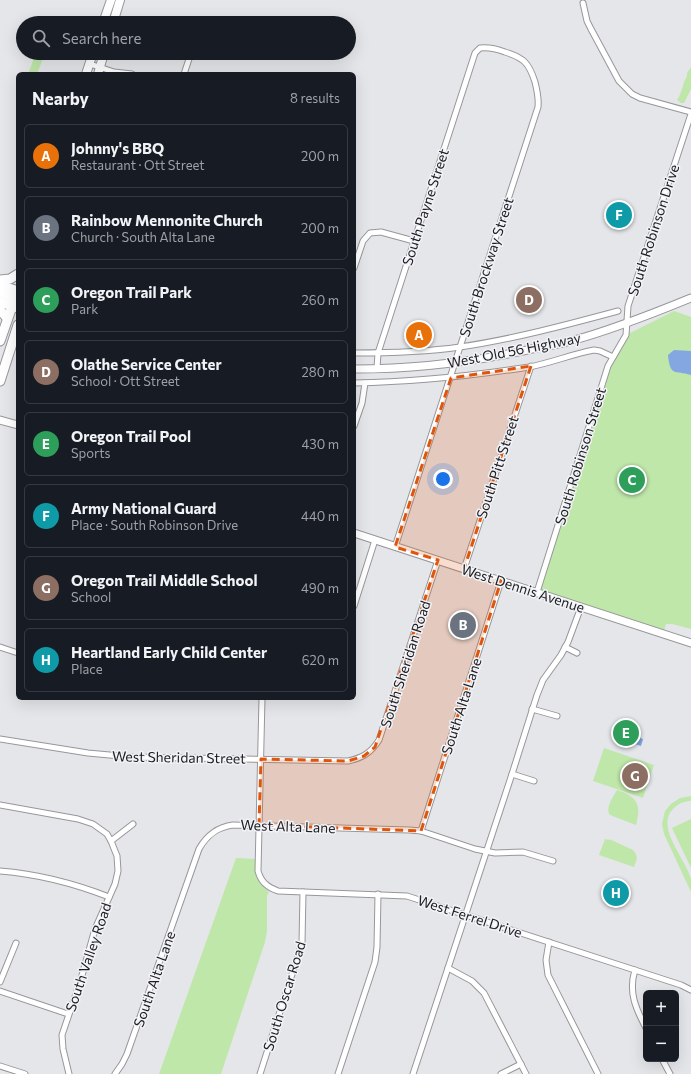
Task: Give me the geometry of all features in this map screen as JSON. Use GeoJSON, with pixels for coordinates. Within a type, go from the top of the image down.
{"type":"FeatureCollection","features":[{"type":"Feature","properties":{"kind":"highway"},"geometry":{"type":"LineString","coordinates":[[0,280],[10,279],[16,275]]}},
{"type":"Feature","properties":{"kind":"highway"},"geometry":{"type":"LineString","coordinates":[[0,285],[16,296]]}},
{"type":"Feature","properties":{"kind":"highway"},"geometry":{"type":"LineString","coordinates":[[0,293],[16,297]]}},
{"type":"Feature","properties":{"kind":"highway"},"geometry":{"type":"LineString","coordinates":[[0,302],[16,297]]}},
{"type":"Feature","properties":{"kind":"highway"},"geometry":{"type":"LineString","coordinates":[[0,341],[7,318],[16,299]]}},
{"type":"Feature","properties":{"kind":"highway"},"geometry":{"type":"LineString","coordinates":[[0,310],[7,318]]}},
{"type":"Feature","properties":{"kind":"highway"},"geometry":{"type":"LineString","coordinates":[[7,318],[16,316]]}},
{"type":"Feature","properties":{"kind":"highway"},"geometry":{"type":"LineString","coordinates":[[0,381],[16,337]]}},
{"type":"Feature","properties":{"kind":"main road"},"geometry":{"type":"LineString","coordinates":[[105,16],[111,0]]}},
{"type":"Feature","properties":{"kind":"main road"},"geometry":{"type":"LineString","coordinates":[[115,16],[120,0]]}},
{"type":"Feature","properties":{"kind":"main road"},"geometry":{"type":"LineString","coordinates":[[87,72],[91,60]]}},
{"type":"Feature","properties":{"kind":"main road"},"geometry":{"type":"LineString","coordinates":[[99,71],[102,60]]}},
{"type":"Feature","properties":{"kind":"street"},"geometry":{"type":"LineString","coordinates":[[583,3],[589,25],[619,81],[625,88],[640,98],[691,113]]}},
{"type":"Feature","properties":{"kind":"street","name":"South Brockway Street"},"geometry":{"type":"LineString","coordinates":[[395,546],[537,111],[539,99],[534,78],[529,66],[521,59],[499,50],[480,48]]}},
{"type":"Feature","properties":{"kind":"street","name":"South Payne Street"},"geometry":{"type":"LineString","coordinates":[[377,368],[378,353],[414,241],[476,53],[480,48]]}},
{"type":"Feature","properties":{"kind":"street"},"geometry":{"type":"LineString","coordinates":[[185,72],[189,60]]}},
{"type":"Feature","properties":{"kind":"street"},"geometry":{"type":"LineString","coordinates":[[90,64],[99,71],[114,72]]}},
{"type":"Feature","properties":{"kind":"street","name":"South Robinson Drive"},"geometry":{"type":"LineString","coordinates":[[628,323],[628,306],[691,113]]}},
{"type":"Feature","properties":{"kind":"street"},"geometry":{"type":"LineString","coordinates":[[356,262],[366,236],[375,232],[386,233],[414,241]]}},
{"type":"Feature","properties":{"kind":"street","name":"West Old 56 Highway"},"geometry":{"type":"LineString","coordinates":[[356,369],[415,366],[454,362],[485,358],[562,343],[628,323],[691,298]]}},
{"type":"Feature","properties":{"kind":"street"},"geometry":{"type":"LineString","coordinates":[[356,353],[422,351],[459,347],[544,331],[618,311]]}},
{"type":"Feature","properties":{"kind":"street","name":"South Robinson Street"},"geometry":{"type":"LineString","coordinates":[[537,592],[608,366],[625,339],[628,323]]}},
{"type":"Feature","properties":{"kind":"street"},"geometry":{"type":"LineString","coordinates":[[356,384],[451,378],[531,366],[594,350],[613,357]]}},
{"type":"Feature","properties":{"kind":"street","name":"South Pitt Street"},"geometry":{"type":"LineString","coordinates":[[464,569],[531,366]]}},
{"type":"Feature","properties":{"kind":"street"},"geometry":{"type":"LineString","coordinates":[[356,420],[362,402],[365,383]]}},
{"type":"Feature","properties":{"kind":"street"},"geometry":{"type":"LineString","coordinates":[[0,420],[16,424]]}},
{"type":"Feature","properties":{"kind":"street","name":"West Dennis Avenue"},"geometry":{"type":"LineString","coordinates":[[356,534],[691,643]]}},
{"type":"Feature","properties":{"kind":"street"},"geometry":{"type":"LineString","coordinates":[[356,600],[375,540]]}},
{"type":"Feature","properties":{"kind":"street","name":"South Sheridan Road"},"geometry":{"type":"LineString","coordinates":[[359,759],[369,753],[379,740],[438,560]]}},
{"type":"Feature","properties":{"kind":"street","name":"South Alta Lane"},"geometry":{"type":"LineString","coordinates":[[421,831],[501,581]]}},
{"type":"Feature","properties":{"kind":"street"},"geometry":{"type":"LineString","coordinates":[[413,1074],[512,774],[532,708],[543,680],[571,636],[581,607]]}},
{"type":"Feature","properties":{"kind":"street"},"geometry":{"type":"LineString","coordinates":[[0,647],[16,652]]}},
{"type":"Feature","properties":{"kind":"street"},"geometry":{"type":"LineString","coordinates":[[565,647],[577,653]]}},
{"type":"Feature","properties":{"kind":"street","name":"West Ferrel Drive"},"geometry":{"type":"LineString","coordinates":[[262,700],[258,864],[260,877],[270,888],[278,891],[407,896],[681,985],[691,990]]}},
{"type":"Feature","properties":{"kind":"street"},"geometry":{"type":"LineString","coordinates":[[532,708],[557,716]]}},
{"type":"Feature","properties":{"kind":"street","name":"West Sheridan Street"},"geometry":{"type":"LineString","coordinates":[[0,739],[108,755],[160,758],[348,761],[359,759]]}},
{"type":"Feature","properties":{"kind":"street"},"geometry":{"type":"LineString","coordinates":[[512,774],[534,781]]}},
{"type":"Feature","properties":{"kind":"street","name":"South Valley Road"},"geometry":{"type":"LineString","coordinates":[[0,805],[84,820],[100,828],[107,834],[117,856],[118,871],[115,884],[90,944],[62,1035],[69,1074]]}},
{"type":"Feature","properties":{"kind":"street"},"geometry":{"type":"LineString","coordinates":[[111,841],[133,824]]}},
{"type":"Feature","properties":{"kind":"street","name":"West Alta Lane"},"geometry":{"type":"LineString","coordinates":[[188,881],[199,849],[204,840],[217,829],[227,826],[259,825],[421,831]]}},
{"type":"Feature","properties":{"kind":"street"},"geometry":{"type":"LineString","coordinates":[[421,831],[486,852],[523,852],[553,861]]}},
{"type":"Feature","properties":{"kind":"street"},"geometry":{"type":"LineString","coordinates":[[0,871],[33,874],[53,878],[109,897]]}},
{"type":"Feature","properties":{"kind":"street","name":"South Alta Lane"},"geometry":{"type":"LineString","coordinates":[[115,1074],[128,1054],[188,881]]}},
{"type":"Feature","properties":{"kind":"street","name":"South Oscar Road"},"geometry":{"type":"LineString","coordinates":[[260,1074],[302,943],[303,892]]}},
{"type":"Feature","properties":{"kind":"street"},"geometry":{"type":"LineString","coordinates":[[338,1074],[375,962],[377,946],[378,894]]}},
{"type":"Feature","properties":{"kind":"street"},"geometry":{"type":"LineString","coordinates":[[549,942],[546,960],[548,975],[598,1074]]}},
{"type":"Feature","properties":{"kind":"street"},"geometry":{"type":"LineString","coordinates":[[0,982],[16,943]]}},
{"type":"Feature","properties":{"kind":"street"},"geometry":{"type":"LineString","coordinates":[[448,968],[472,981],[484,993],[526,1074]]}},
{"type":"Feature","properties":{"kind":"street"},"geometry":{"type":"LineString","coordinates":[[635,970],[632,986],[633,998],[645,1026]]}},
{"type":"Feature","properties":{"kind":"street"},"geometry":{"type":"LineString","coordinates":[[0,991],[68,1014]]}},
{"type":"Feature","properties":{"kind":"street"},"geometry":{"type":"LineString","coordinates":[[664,1062],[670,1074]]}},
{"type":"Feature","properties":{"kind":"street"},"geometry":{"type":"LineString","coordinates":[[501,1074],[521,1064]]}},
{"type":"Feature","properties":{"kind":"street"},"geometry":{"type":"LineString","coordinates":[[0,1066],[25,1074]]}},
{"type":"Feature","properties":{"kind":"highlighted area"},"geometry":{"type":"Polygon","coordinates":[[[531,366],[464,569],[501,581],[421,831],[259,825],[261,759],[348,761],[364,756],[375,747],[438,560],[395,547],[451,378],[531,366]]]}},
{"type":"Feature","properties":{"kind":"green space"},"geometry":{"type":"Polygon","coordinates":[[[33,60],[42,60],[38,72],[29,72],[33,60]]]}},
{"type":"Feature","properties":{"kind":"green space"},"geometry":{"type":"Polygon","coordinates":[[[691,67],[691,89],[684,103],[681,103],[677,100],[687,73],[691,67]]]}},
{"type":"Feature","properties":{"kind":"green space"},"geometry":{"type":"Polygon","coordinates":[[[674,311],[691,317],[691,629],[666,624],[663,634],[537,592],[608,366],[626,335],[674,311]]]}},
{"type":"Feature","properties":{"kind":"green space"},"geometry":{"type":"Polygon","coordinates":[[[604,748],[654,765],[643,798],[593,781],[604,748]]]}},
{"type":"Feature","properties":{"kind":"green space"},"geometry":{"type":"Polygon","coordinates":[[[617,790],[629,795],[636,802],[638,807],[638,818],[636,825],[610,815],[608,809],[617,790]]]}},
{"type":"Feature","properties":{"kind":"green space"},"geometry":{"type":"Polygon","coordinates":[[[691,796],[691,801],[682,803],[674,808],[669,815],[668,824],[669,833],[673,843],[691,879],[691,892],[664,834],[662,824],[665,811],[671,804],[680,798],[691,796]]]}},
{"type":"Feature","properties":{"kind":"green space"},"geometry":{"type":"Polygon","coordinates":[[[691,819],[691,868],[672,828],[691,819]]]}},
{"type":"Feature","properties":{"kind":"green space"},"geometry":{"type":"Polygon","coordinates":[[[605,839],[609,839],[633,850],[637,858],[634,867],[599,855],[605,839]]]}},
{"type":"Feature","properties":{"kind":"green space"},"geometry":{"type":"Polygon","coordinates":[[[236,858],[256,859],[257,877],[261,884],[269,892],[267,896],[267,931],[265,942],[221,1074],[159,1074],[236,858]]]}},
{"type":"Feature","properties":{"kind":"water"},"geometry":{"type":"Polygon","coordinates":[[[674,350],[691,351],[691,375],[672,370],[668,355],[674,350]]]}},
{"type":"Feature","properties":{"kind":"water"},"geometry":{"type":"Polygon","coordinates":[[[618,720],[626,728],[629,724],[638,727],[638,734],[636,733],[635,736],[643,739],[641,746],[623,740],[624,736],[622,740],[615,737],[615,733],[613,732],[618,720]]]}},
{"type":"Feature","properties":{"kind":"place","name":"Army National Guard"},"geometry":{"type":"Point","coordinates":[619,215]}},
{"type":"Feature","properties":{"kind":"place","name":"Olathe Service Center"},"geometry":{"type":"Point","coordinates":[529,300]}},
{"type":"Feature","properties":{"kind":"place","name":"Johnny's BBQ"},"geometry":{"type":"Point","coordinates":[419,335]}},
{"type":"Feature","properties":{"kind":"place","name":"Oregon Trail Park"},"geometry":{"type":"Point","coordinates":[632,480]}},
{"type":"Feature","properties":{"kind":"place","name":"Rainbow Mennonite Church"},"geometry":{"type":"Point","coordinates":[463,625]}},
{"type":"Feature","properties":{"kind":"place","name":"Oregon Trail Pool"},"geometry":{"type":"Point","coordinates":[626,733]}},
{"type":"Feature","properties":{"kind":"place","name":"Oregon Trail Middle School"},"geometry":{"type":"Point","coordinates":[635,776]}},
{"type":"Feature","properties":{"kind":"place","name":"Heartland Early Child Center"},"geometry":{"type":"Point","coordinates":[616,893]}}]}
